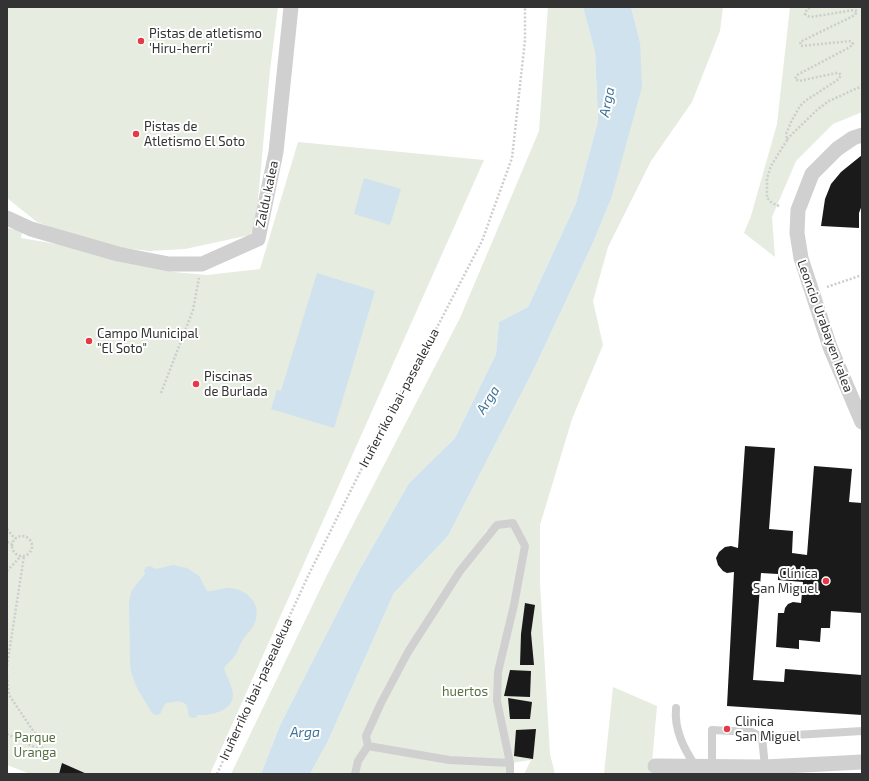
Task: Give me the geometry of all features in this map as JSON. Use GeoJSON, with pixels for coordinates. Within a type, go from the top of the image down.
{"type":"FeatureCollection","features":[{"type":"Feature","properties":{"kind":"street","name":"Zaldu kalea"},"geometry":{"type":"LineString","coordinates":[[7,218],[31,229],[118,254],[169,264],[202,264],[258,238],[276,152],[291,7]]}},
{"type":"Feature","properties":{"kind":"street","name":"Leoncio Urabayen kalea"},"geometry":{"type":"LineString","coordinates":[[862,135],[853,138],[837,149],[812,174],[798,210],[797,233],[800,258],[830,347],[862,422]]}},
{"type":"Feature","properties":{"kind":"street"},"geometry":{"type":"LineString","coordinates":[[655,766],[765,767],[862,762]]}},
{"type":"Feature","properties":{"kind":"lane"},"geometry":{"type":"LineString","coordinates":[[354,774],[358,761],[368,746],[366,736],[381,703],[408,652],[460,571],[497,525],[513,523],[525,546],[514,606],[498,672],[497,701],[510,763],[510,774]]}},
{"type":"Feature","properties":{"kind":"lane"},"geometry":{"type":"LineString","coordinates":[[676,708],[678,729],[685,750],[696,767]]}},
{"type":"Feature","properties":{"kind":"lane"},"geometry":{"type":"LineString","coordinates":[[712,767],[712,730],[752,732],[762,737],[862,731]]}},
{"type":"Feature","properties":{"kind":"lane"},"geometry":{"type":"LineString","coordinates":[[762,737],[765,767]]}},
{"type":"Feature","properties":{"kind":"lane"},"geometry":{"type":"LineString","coordinates":[[368,746],[449,760],[510,763]]}},
{"type":"Feature","properties":{"kind":"path","name":"Iruñerriko ibai-pasealekua"},"geometry":{"type":"LineString","coordinates":[[217,774],[308,576],[391,410],[433,335],[482,241],[512,158],[525,40],[525,7]]}},
{"type":"Feature","properties":{"kind":"path"},"geometry":{"type":"LineString","coordinates":[[787,140],[786,134],[800,106],[805,101],[839,79],[841,75],[836,73],[799,81],[795,79],[797,75],[853,44],[849,42],[802,46],[800,42],[855,15],[856,11],[854,10],[811,17],[805,14],[807,8],[810,7]]}},
{"type":"Feature","properties":{"kind":"path"},"geometry":{"type":"LineString","coordinates":[[779,206],[772,203],[767,198],[768,178],[771,166],[787,140],[818,109],[829,101],[862,86]]}},
{"type":"Feature","properties":{"kind":"path"},"geometry":{"type":"LineString","coordinates":[[161,393],[193,310],[202,264]]}},
{"type":"Feature","properties":{"kind":"path"},"geometry":{"type":"LineString","coordinates":[[827,287],[862,275]]}},
{"type":"Feature","properties":{"kind":"path"},"geometry":{"type":"LineString","coordinates":[[7,529],[15,539]]}},
{"type":"Feature","properties":{"kind":"path"},"geometry":{"type":"LineString","coordinates":[[7,571],[22,556],[30,553],[32,550],[30,540],[25,536],[18,537],[12,544],[13,550],[22,556]]}},
{"type":"Feature","properties":{"kind":"path"},"geometry":{"type":"LineString","coordinates":[[7,542],[12,544]]}},
{"type":"Feature","properties":{"kind":"path"},"geometry":{"type":"LineString","coordinates":[[7,666],[22,556]]}},
{"type":"Feature","properties":{"kind":"path"},"geometry":{"type":"LineString","coordinates":[[7,676],[8,695],[42,744],[41,750],[7,734]]}},
{"type":"Feature","properties":{"kind":"green space","name":"Pistas de Atletismo El Soto"},"geometry":{"type":"Polygon","coordinates":[[[7,7],[278,7],[270,70],[256,221],[250,235],[185,249],[149,251],[115,247],[70,235],[37,222],[7,198],[7,7]]]}},
{"type":"Feature","properties":{"kind":"green space"},"geometry":{"type":"Polygon","coordinates":[[[548,7],[583,7],[595,52],[598,121],[576,203],[528,307],[499,322],[496,354],[455,438],[409,483],[356,576],[280,725],[261,774],[231,774],[327,575],[460,318],[539,131],[548,7]]]}},
{"type":"Feature","properties":{"kind":"green space","name":"huertos"},"geometry":{"type":"Polygon","coordinates":[[[631,7],[723,7],[720,31],[692,102],[651,161],[608,247],[593,301],[603,345],[572,419],[540,525],[540,584],[550,754],[555,774],[524,774],[531,760],[510,763],[509,774],[310,774],[328,741],[394,593],[448,536],[534,369],[593,243],[611,199],[640,42],[631,7]],[[487,530],[410,650],[488,534],[487,530]]]}},
{"type":"Feature","properties":{"kind":"green space"},"geometry":{"type":"Polygon","coordinates":[[[790,7],[862,7],[862,112],[833,124],[796,161],[772,217],[775,257],[744,233],[751,216],[777,124],[790,7]]]}},
{"type":"Feature","properties":{"kind":"green space","name":"Piscinas de Burlada"},"geometry":{"type":"Polygon","coordinates":[[[298,142],[484,160],[210,774],[30,774],[7,765],[7,228],[22,231],[21,238],[79,248],[173,272],[207,275],[260,269],[298,142]]]}},
{"type":"Feature","properties":{"kind":"green space"},"geometry":{"type":"Polygon","coordinates":[[[613,687],[657,706],[651,774],[604,774],[613,687]]]}},
{"type":"Feature","properties":{"kind":"water","name":"Arga"},"geometry":{"type":"Polygon","coordinates":[[[583,7],[631,7],[640,42],[642,87],[611,199],[593,243],[534,369],[448,536],[394,593],[328,741],[310,774],[261,774],[280,725],[356,576],[409,483],[455,438],[496,354],[499,322],[528,307],[576,203],[598,121],[595,52],[583,7]]]}},
{"type":"Feature","properties":{"kind":"water"},"geometry":{"type":"Polygon","coordinates":[[[364,178],[401,189],[390,225],[354,214],[364,178]]]}},
{"type":"Feature","properties":{"kind":"water"},"geometry":{"type":"Polygon","coordinates":[[[317,273],[375,291],[334,428],[271,409],[277,390],[281,391],[317,273]]]}},
{"type":"Feature","properties":{"kind":"water"},"geometry":{"type":"Polygon","coordinates":[[[173,565],[187,568],[199,576],[207,591],[231,588],[245,593],[254,602],[257,614],[252,628],[246,635],[235,656],[224,668],[233,696],[228,707],[216,713],[197,715],[197,717],[192,718],[189,716],[187,706],[183,702],[165,704],[160,714],[156,715],[152,713],[137,688],[131,672],[129,601],[132,590],[145,574],[144,571],[146,567],[150,566],[156,569],[173,565]]]}},
{"type":"Feature","properties":{"kind":"building"},"geometry":{"type":"Polygon","coordinates":[[[862,155],[862,205],[859,213],[859,228],[821,226],[825,199],[831,184],[841,172],[862,155]]]}},
{"type":"Feature","properties":{"kind":"building","name":"Clínica San Miguel"},"geometry":{"type":"Polygon","coordinates":[[[745,446],[775,448],[769,529],[793,531],[792,553],[807,555],[814,466],[852,469],[849,502],[862,503],[862,613],[831,611],[830,628],[821,628],[820,642],[799,640],[799,649],[776,647],[778,613],[784,613],[788,604],[793,602],[801,603],[803,582],[778,580],[778,574],[761,573],[753,680],[784,682],[785,669],[862,675],[862,715],[727,706],[734,572],[727,573],[723,571],[718,565],[716,558],[719,552],[725,547],[731,546],[738,548],[745,446]]]}},
{"type":"Feature","properties":{"kind":"building"},"geometry":{"type":"Polygon","coordinates":[[[525,603],[535,605],[531,633],[534,665],[520,665],[521,634],[525,603]]]}},
{"type":"Feature","properties":{"kind":"building"},"geometry":{"type":"Polygon","coordinates":[[[510,670],[531,671],[530,697],[504,696],[510,670]]]}},
{"type":"Feature","properties":{"kind":"building"},"geometry":{"type":"Polygon","coordinates":[[[508,698],[532,702],[530,719],[510,719],[508,698]]]}},
{"type":"Feature","properties":{"kind":"building"},"geometry":{"type":"Polygon","coordinates":[[[536,729],[533,759],[514,756],[516,730],[536,729]]]}},
{"type":"Feature","properties":{"kind":"building"},"geometry":{"type":"Polygon","coordinates":[[[62,763],[87,774],[59,774],[62,763]]]}},
{"type":"Feature","properties":{"kind":"place","name":"Pistas de atletismo 'Hiru-herri'"},"geometry":{"type":"Point","coordinates":[141,41]}},
{"type":"Feature","properties":{"kind":"place","name":"Pistas de Atletismo El Soto"},"geometry":{"type":"Point","coordinates":[136,134]}},
{"type":"Feature","properties":{"kind":"place","name":"Campo Municipal \"El Soto\""},"geometry":{"type":"Point","coordinates":[89,341]}},
{"type":"Feature","properties":{"kind":"place","name":"Piscinas de Burlada"},"geometry":{"type":"Point","coordinates":[196,384]}},
{"type":"Feature","properties":{"kind":"place","name":"Clínica San Miguel"},"geometry":{"type":"Point","coordinates":[826,581]}},
{"type":"Feature","properties":{"kind":"place","name":"Clinica San Miguel"},"geometry":{"type":"Point","coordinates":[727,729]}},
{"type":"Feature","properties":{"kind":"park label","name":"Parque Uranga"},"geometry":{"type":"Point","coordinates":[35,746]}}]}
